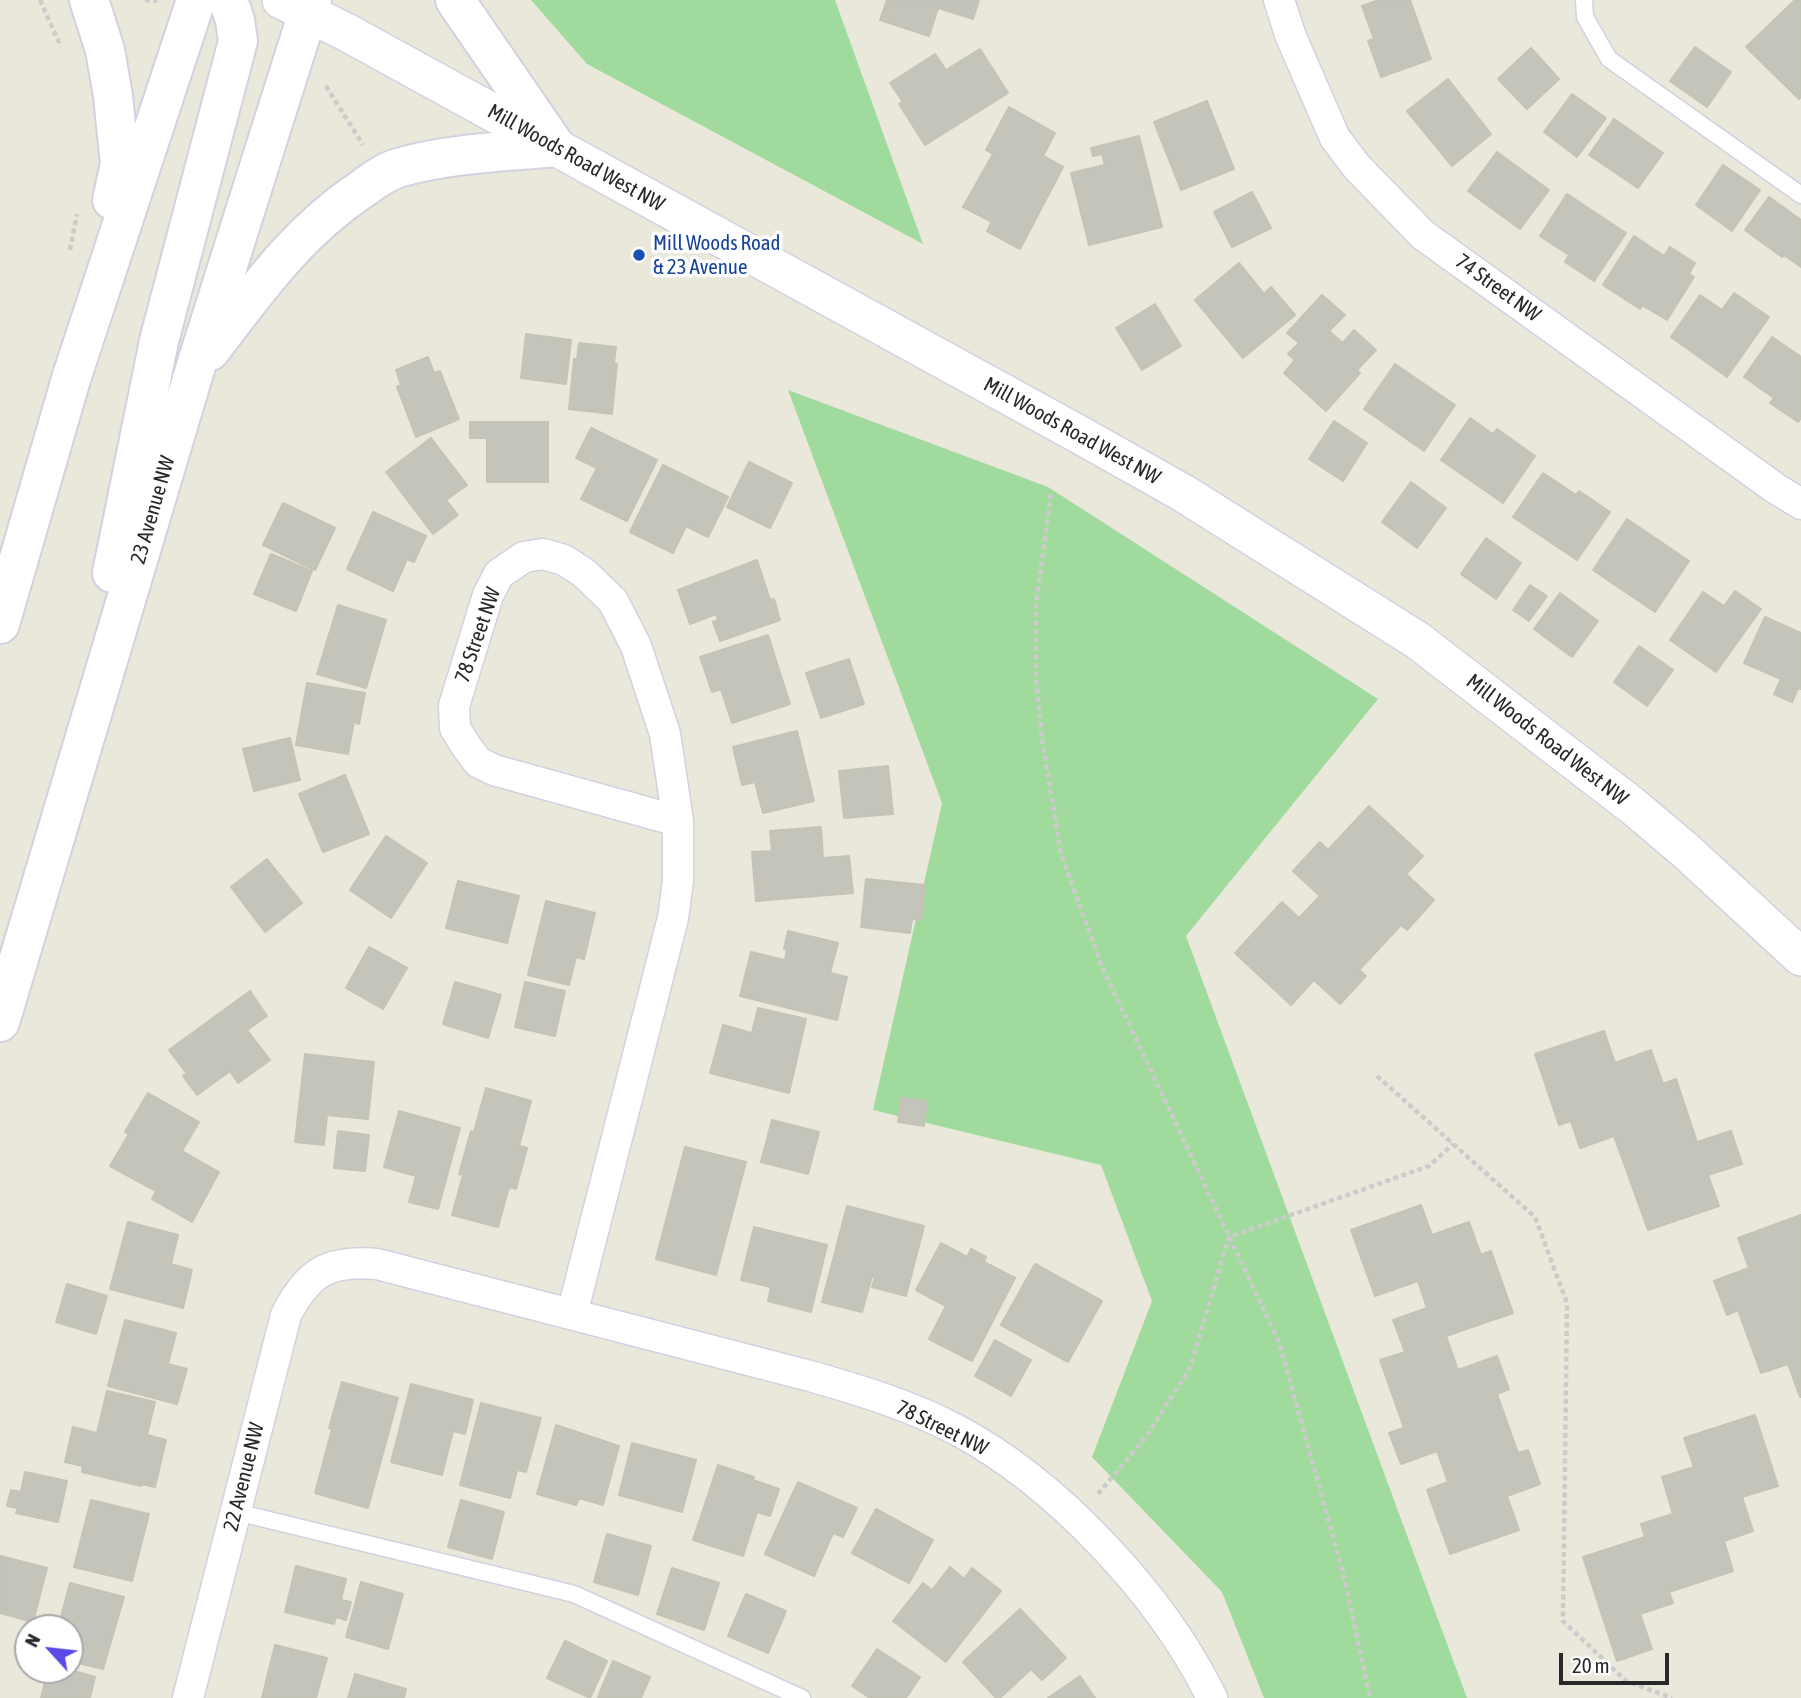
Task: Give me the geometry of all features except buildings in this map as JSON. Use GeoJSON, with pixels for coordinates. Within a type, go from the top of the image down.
{"type":"FeatureCollection","features":[{"type":"Feature","properties":{"kind":"main road"},"geometry":{"type":"LineString","coordinates":[[71,379],[120,164],[105,50],[89,0]]}},
{"type":"Feature","properties":{"kind":"main road"},"geometry":{"type":"LineString","coordinates":[[0,624],[71,379],[196,0]]}},
{"type":"Feature","properties":{"kind":"main road"},"geometry":{"type":"LineString","coordinates":[[96,704],[113,568],[159,341],[238,41],[228,0]]}},
{"type":"Feature","properties":{"kind":"main road"},"geometry":{"type":"LineString","coordinates":[[195,369],[289,249],[336,206],[378,178],[395,168],[422,162],[556,147],[455,0]]}},
{"type":"Feature","properties":{"kind":"main road","name":"23 Avenue NW"},"geometry":{"type":"LineString","coordinates":[[0,1022],[301,3]]}},
{"type":"Feature","properties":{"kind":"street","name":"74 Street NW"},"geometry":{"type":"LineString","coordinates":[[1279,0],[1291,37],[1335,138],[1357,167],[1423,235],[1775,488],[1801,503]]}},
{"type":"Feature","properties":{"kind":"street","name":"Mill Woods Road West NW"},"geometry":{"type":"LineString","coordinates":[[301,3],[346,32],[1183,493],[1417,640],[1634,807],[1686,850],[1801,957]]}},
{"type":"Feature","properties":{"kind":"street","name":"78 Street NW"},"geometry":{"type":"LineString","coordinates":[[572,1314],[673,918],[678,881],[678,821],[665,734],[636,646],[613,601],[584,573],[564,560],[543,554],[524,557],[499,574],[488,595],[454,706],[455,728],[478,762],[494,770],[678,821]]}},
{"type":"Feature","properties":{"kind":"street","name":"78 Street NW"},"geometry":{"type":"LineString","coordinates":[[323,1269],[345,1263],[377,1264],[810,1376],[865,1392],[955,1429],[993,1452],[1044,1491],[1092,1533],[1116,1559],[1173,1633],[1212,1698]]}},
{"type":"Feature","properties":{"kind":"street","name":"22 Avenue NW"},"geometry":{"type":"LineString","coordinates":[[188,1698],[286,1315],[309,1279],[323,1269]]}},
{"type":"Feature","properties":{"kind":"lane"},"geometry":{"type":"LineString","coordinates":[[1584,0],[1585,17],[1609,59],[1801,195]]}},
{"type":"Feature","properties":{"kind":"lane"},"geometry":{"type":"LineString","coordinates":[[236,1512],[574,1594],[802,1698]]}},
{"type":"Feature","properties":{"kind":"path"},"geometry":{"type":"LineString","coordinates":[[40,0],[65,59]]}},
{"type":"Feature","properties":{"kind":"path"},"geometry":{"type":"LineString","coordinates":[[145,0],[157,0]]}},
{"type":"Feature","properties":{"kind":"path"},"geometry":{"type":"LineString","coordinates":[[326,86],[368,153]]}},
{"type":"Feature","properties":{"kind":"path"},"geometry":{"type":"LineString","coordinates":[[69,256],[77,212]]}},
{"type":"Feature","properties":{"kind":"path"},"geometry":{"type":"LineString","coordinates":[[1051,494],[1036,604],[1036,678],[1042,739],[1061,854],[1102,967],[1279,1342],[1344,1576],[1370,1698]]}},
{"type":"Feature","properties":{"kind":"path"},"geometry":{"type":"LineString","coordinates":[[1377,1076],[1535,1217],[1567,1303],[1563,1621],[1626,1681],[1672,1698]]}},
{"type":"Feature","properties":{"kind":"path"},"geometry":{"type":"LineString","coordinates":[[1229,1237],[1429,1166],[1453,1144]]}},
{"type":"Feature","properties":{"kind":"path"},"geometry":{"type":"LineString","coordinates":[[1097,1495],[1146,1437],[1190,1368],[1229,1237]]}},
{"type":"Feature","properties":{"kind":"green space"},"geometry":{"type":"Polygon","coordinates":[[[531,0],[835,0],[923,244],[587,64],[531,0]]]}},
{"type":"Feature","properties":{"kind":"green space"},"geometry":{"type":"Polygon","coordinates":[[[788,390],[1048,487],[1378,699],[1186,936],[1467,1698],[1264,1698],[1222,1592],[1092,1457],[1152,1301],[1101,1165],[873,1110],[942,803],[788,390]]]}},
{"type":"Feature","properties":{"kind":"place","name":"Mill Woods Road & 23 Avenue"},"geometry":{"type":"Point","coordinates":[639,255]}}]}
